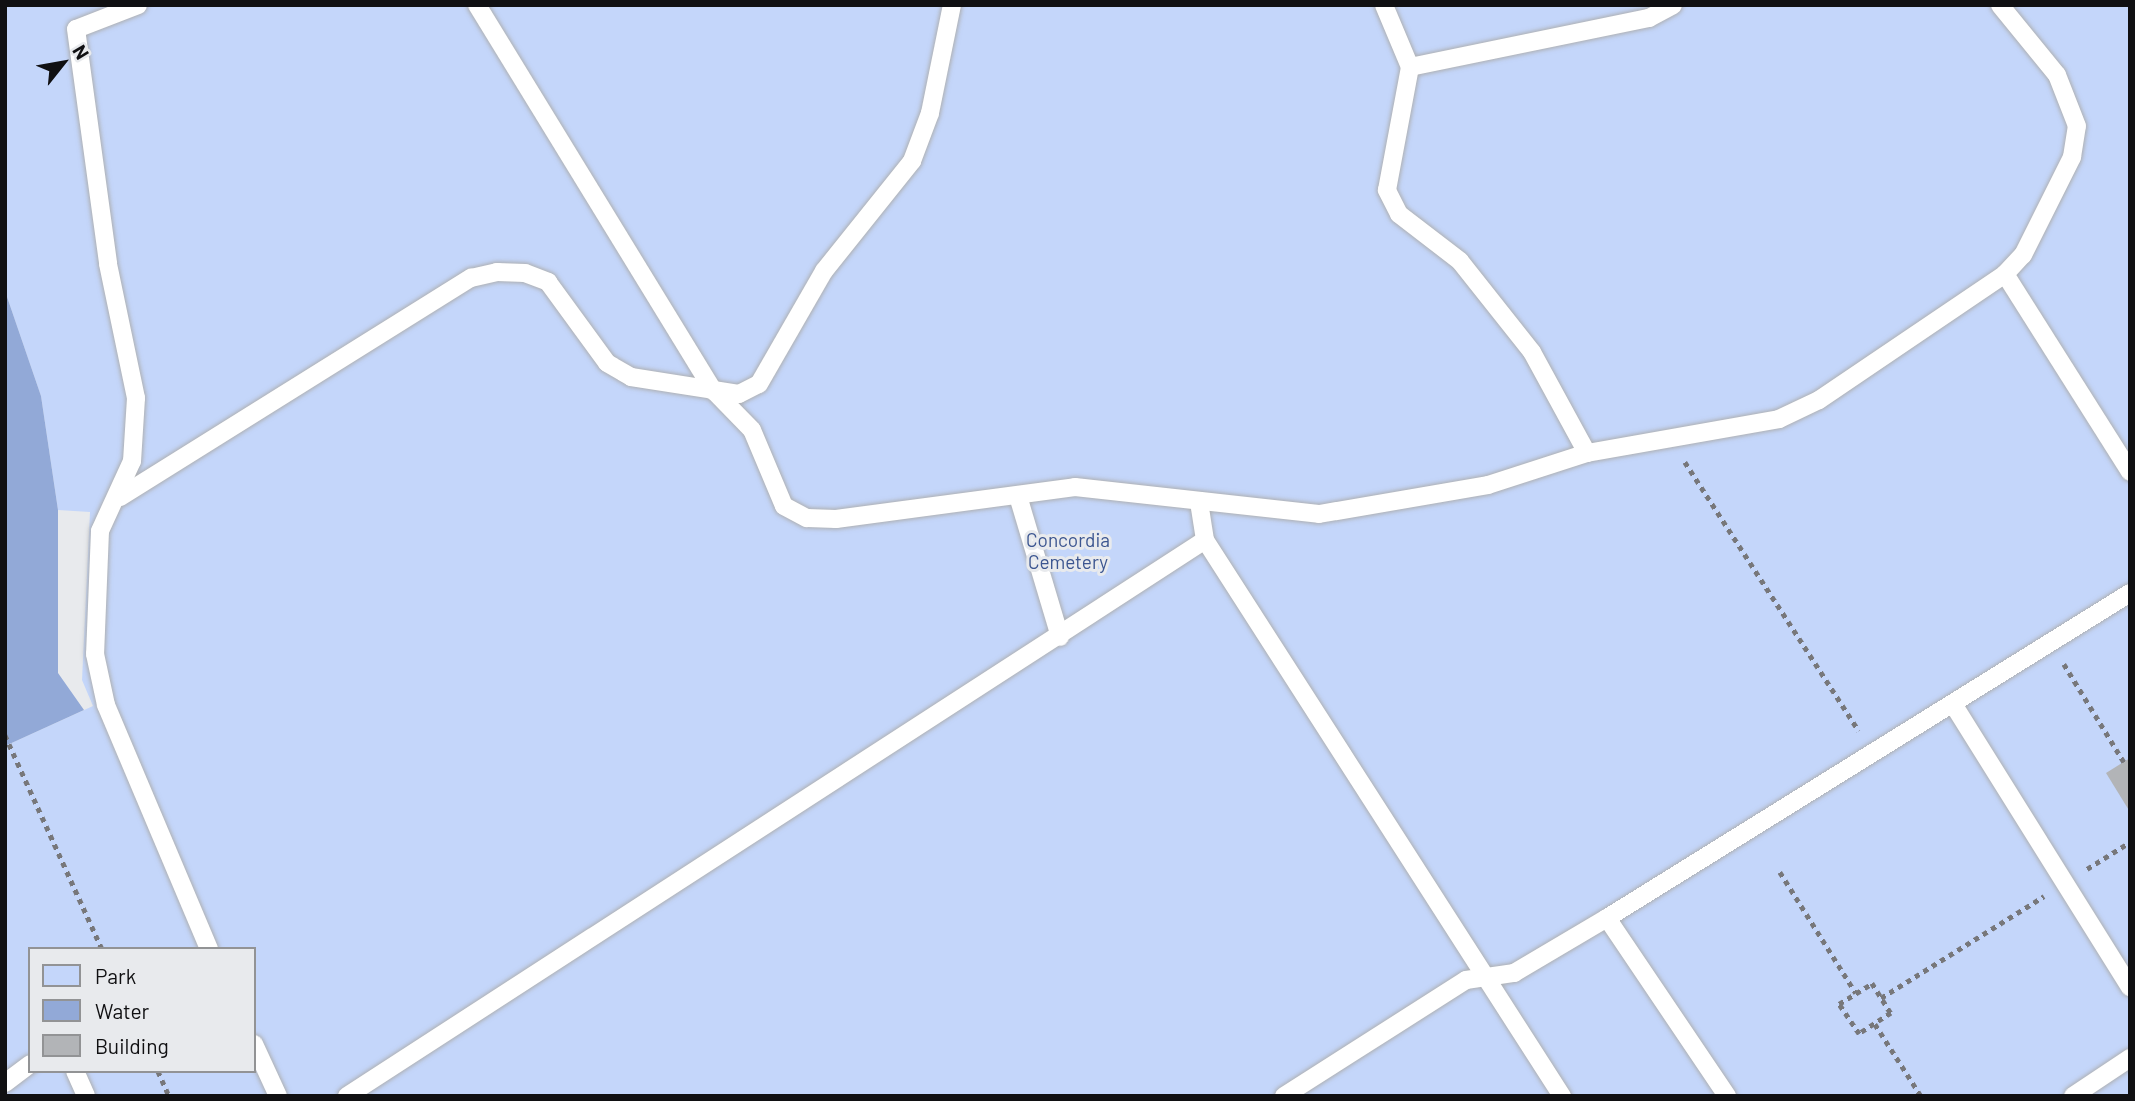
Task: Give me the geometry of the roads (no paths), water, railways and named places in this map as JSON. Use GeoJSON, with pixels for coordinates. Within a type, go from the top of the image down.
{"type":"FeatureCollection","features":[{"type":"Feature","properties":{"kind":"lane"},"geometry":{"type":"LineString","coordinates":[[138,5],[76,29],[108,264],[136,398],[132,461],[120,497],[100,531],[96,558],[99,680],[160,846],[208,947]]}},
{"type":"Feature","properties":{"kind":"lane"},"geometry":{"type":"LineString","coordinates":[[477,5],[714,391],[751,430],[784,506],[807,518],[1103,488],[1199,502],[1319,514],[1372,508],[1437,490],[1488,485],[1587,453],[1779,419],[1809,405],[2005,274],[2043,225],[2072,157],[2077,126],[2057,75],[2000,5]]}},
{"type":"Feature","properties":{"kind":"lane"},"geometry":{"type":"LineString","coordinates":[[120,497],[471,278],[497,272],[548,282],[607,363],[631,377],[739,394],[759,384],[824,271],[912,161],[930,113],[952,5]]}},
{"type":"Feature","properties":{"kind":"lane"},"geometry":{"type":"LineString","coordinates":[[1384,5],[1410,67],[1387,190],[1399,214],[1460,261],[1532,352],[1587,453]]}},
{"type":"Feature","properties":{"kind":"lane"},"geometry":{"type":"LineString","coordinates":[[1410,67],[1649,18],[1673,5]]}},
{"type":"Feature","properties":{"kind":"lane"},"geometry":{"type":"LineString","coordinates":[[2005,274],[2130,472]]}},
{"type":"Feature","properties":{"kind":"lane"},"geometry":{"type":"LineString","coordinates":[[1018,496],[1060,637]]}},
{"type":"Feature","properties":{"kind":"lane"},"geometry":{"type":"LineString","coordinates":[[1199,502],[1205,540],[1562,1096]]}},
{"type":"Feature","properties":{"kind":"lane"},"geometry":{"type":"LineString","coordinates":[[347,1096],[1060,637],[1205,540]]}},
{"type":"Feature","properties":{"kind":"lane"},"geometry":{"type":"LineString","coordinates":[[1284,1096],[1466,980],[1514,973],[1607,918],[2130,593]]}},
{"type":"Feature","properties":{"kind":"lane"},"geometry":{"type":"LineString","coordinates":[[1953,704],[2130,987]]}},
{"type":"Feature","properties":{"kind":"lane"},"geometry":{"type":"LineString","coordinates":[[1607,918],[1727,1096]]}},
{"type":"Feature","properties":{"kind":"lane"},"geometry":{"type":"LineString","coordinates":[[256,1048],[278,1096]]}},
{"type":"Feature","properties":{"kind":"lane"},"geometry":{"type":"LineString","coordinates":[[2073,1096],[2130,1058]]}},
{"type":"Feature","properties":{"kind":"lane"},"geometry":{"type":"LineString","coordinates":[[5,1083],[28,1066]]}},
{"type":"Feature","properties":{"kind":"lane"},"geometry":{"type":"LineString","coordinates":[[76,1073],[86,1096]]}},
{"type":"Feature","properties":{"kind":"water"},"geometry":{"type":"Polygon","coordinates":[[[5,291],[41,396],[58,510],[58,673],[84,710],[5,746],[5,291]]]}},
{"type":"Feature","properties":{"kind":"park label","name":"Concordia Cemetery"},"geometry":{"type":"Point","coordinates":[1068,551]}}]}
